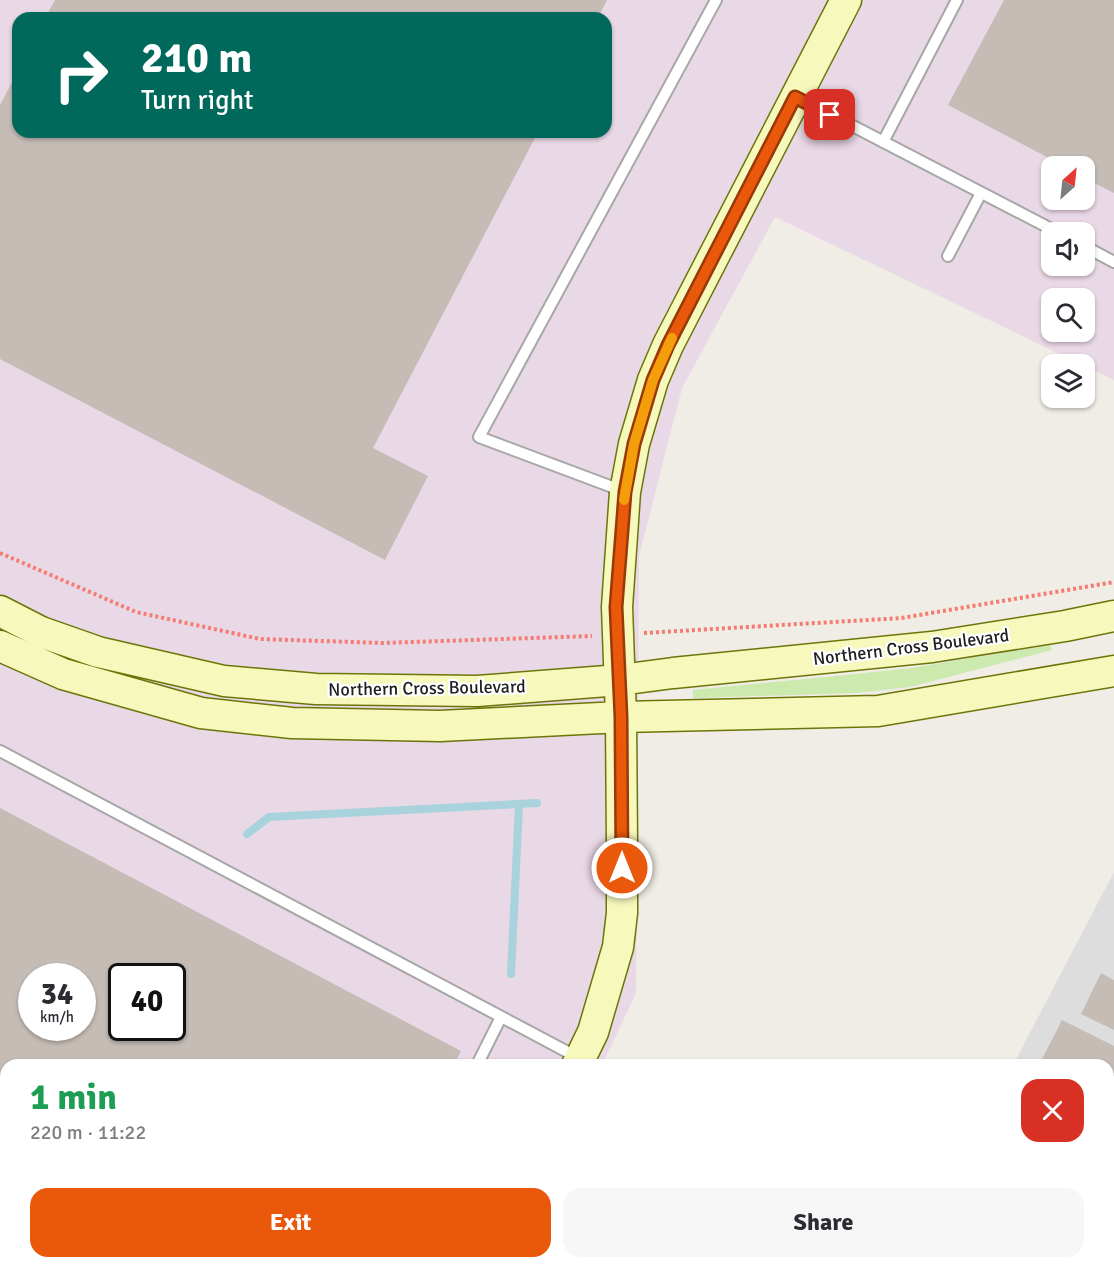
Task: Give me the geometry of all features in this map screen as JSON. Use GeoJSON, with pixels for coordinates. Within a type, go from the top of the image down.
{"type":"FeatureCollection","features":[{"type":"Feature","properties":{"kind":"street"},"geometry":{"type":"LineString","coordinates":[[580,1059],[593,1032],[618,946],[622,913],[621,717],[616,607],[625,492],[634,444],[653,380],[668,345],[846,0]]}},
{"type":"Feature","properties":{"kind":"street","name":"Northern Cross Boulevard"},"geometry":{"type":"LineString","coordinates":[[0,611],[41,632],[98,652],[224,681],[315,689],[477,691],[620,680],[932,647],[1114,616]]}},
{"type":"Feature","properties":{"kind":"street","name":"Northern Cross Boulevard"},"geometry":{"type":"LineString","coordinates":[[0,646],[63,674],[201,713],[292,723],[440,726],[621,717],[878,711],[1114,671]]}},
{"type":"Feature","properties":{"kind":"lane"},"geometry":{"type":"LineString","coordinates":[[625,492],[479,437],[716,0]]}},
{"type":"Feature","properties":{"kind":"lane"},"geometry":{"type":"LineString","coordinates":[[883,142],[957,0]]}},
{"type":"Feature","properties":{"kind":"lane"},"geometry":{"type":"LineString","coordinates":[[795,97],[1041,223]]}},
{"type":"Feature","properties":{"kind":"lane"},"geometry":{"type":"LineString","coordinates":[[948,256],[981,193]]}},
{"type":"Feature","properties":{"kind":"lane"},"geometry":{"type":"LineString","coordinates":[[1095,252],[1114,261]]}},
{"type":"Feature","properties":{"kind":"lane"},"geometry":{"type":"LineString","coordinates":[[0,751],[501,1017],[574,1059]]}},
{"type":"Feature","properties":{"kind":"lane"},"geometry":{"type":"LineString","coordinates":[[480,1059],[501,1017]]}},
{"type":"Feature","properties":{"kind":"path"},"geometry":{"type":"LineString","coordinates":[[0,553],[136,612],[260,639],[383,643],[568,636]]}},
{"type":"Feature","properties":{"kind":"path"},"geometry":{"type":"LineString","coordinates":[[656,633],[902,618],[1114,582]]}},
{"type":"Feature","properties":{"kind":"shaded area"},"geometry":{"type":"Polygon","coordinates":[[[0,0],[1114,0],[1114,380],[1095,371],[1095,354],[1060,354],[775,217],[682,388],[639,556],[636,993],[605,1059],[0,1059],[0,0]]]}},
{"type":"Feature","properties":{"kind":"shaded area"},"geometry":{"type":"Polygon","coordinates":[[[1114,872],[1114,1059],[1016,1059],[1114,872]]]}},
{"type":"Feature","properties":{"kind":"green space"},"geometry":{"type":"Polygon","coordinates":[[[1050,645],[1052,650],[910,687],[856,693],[693,698],[693,690],[911,668],[1050,645]]]}},
{"type":"Feature","properties":{"kind":"building"},"geometry":{"type":"Polygon","coordinates":[[[55,0],[607,0],[601,12],[48,12],[55,0]]]}},
{"type":"Feature","properties":{"kind":"building"},"geometry":{"type":"Polygon","coordinates":[[[1004,0],[1114,0],[1114,193],[1095,184],[1095,156],[1045,156],[948,105],[1004,0]]]}},
{"type":"Feature","properties":{"kind":"building"},"geometry":{"type":"Polygon","coordinates":[[[12,82],[12,138],[535,138],[373,448],[428,476],[385,560],[0,359],[0,105],[12,82]]]}},
{"type":"Feature","properties":{"kind":"building"},"geometry":{"type":"Polygon","coordinates":[[[0,808],[461,1051],[457,1059],[0,1059],[0,808]]]}},
{"type":"Feature","properties":{"kind":"building"},"geometry":{"type":"Polygon","coordinates":[[[1101,973],[1114,980],[1114,1030],[1081,1014],[1101,973]]]}},
{"type":"Feature","properties":{"kind":"building"},"geometry":{"type":"Polygon","coordinates":[[[1062,1020],[1114,1046],[1114,1059],[1042,1059],[1062,1020]]]}},
{"type":"Feature","properties":{"kind":"waterway"},"geometry":{"type":"LineString","coordinates":[[247,834],[269,817],[537,803]]}},
{"type":"Feature","properties":{"kind":"waterway"},"geometry":{"type":"LineString","coordinates":[[511,974],[519,805]]}},
{"type":"Feature","properties":{"kind":"slow traffic"},"geometry":{"type":"LineString","coordinates":[[624,500],[634,444],[653,380],[672,338]]}},
{"type":"Feature","properties":{"kind":"route"},"geometry":{"type":"LineString","coordinates":[[622,868],[621,717],[616,607],[625,492],[634,444],[653,380],[668,345],[795,97],[830,115]]}}]}
